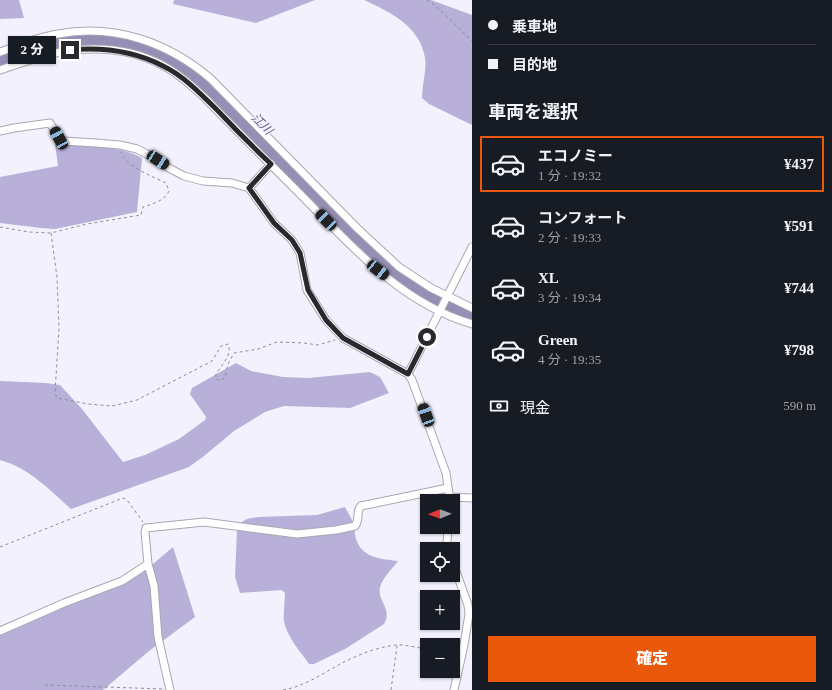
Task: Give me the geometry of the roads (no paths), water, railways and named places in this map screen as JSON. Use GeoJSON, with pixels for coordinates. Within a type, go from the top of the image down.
{"type":"FeatureCollection","features":[{"type":"Feature","properties":{"kind":"street"},"geometry":{"type":"LineString","coordinates":[[0,52],[24,43],[58,34],[91,31],[119,33],[140,38],[172,51],[198,68],[211,79],[357,228],[399,267],[447,297],[472,308]]}},
{"type":"Feature","properties":{"kind":"street"},"geometry":{"type":"LineString","coordinates":[[0,70],[54,53],[88,49],[118,51],[151,60],[164,66],[187,82],[205,98],[378,270],[419,300],[472,324]]}},
{"type":"Feature","properties":{"kind":"street"},"geometry":{"type":"LineString","coordinates":[[0,131],[50,123],[59,138],[64,142],[120,145],[137,149],[184,176],[203,181],[232,183],[249,188],[274,223],[292,240],[300,253],[308,290],[326,320],[343,338],[408,374],[416,386],[442,458],[449,494]]}},
{"type":"Feature","properties":{"kind":"street"},"geometry":{"type":"LineString","coordinates":[[249,188],[271,164]]}},
{"type":"Feature","properties":{"kind":"street"},"geometry":{"type":"LineString","coordinates":[[408,374],[472,247]]}},
{"type":"Feature","properties":{"kind":"street"},"geometry":{"type":"LineString","coordinates":[[170,690],[158,638],[154,586],[148,564],[145,532],[146,528],[204,522],[297,534],[336,530],[355,526],[359,521],[358,510],[361,506],[448,488]]}},
{"type":"Feature","properties":{"kind":"street"},"geometry":{"type":"LineString","coordinates":[[460,499],[472,498]]}},
{"type":"Feature","properties":{"kind":"street"},"geometry":{"type":"LineString","coordinates":[[0,631],[64,603],[122,581],[148,564]]}},
{"type":"Feature","properties":{"kind":"street"},"geometry":{"type":"LineString","coordinates":[[454,690],[469,614],[468,605],[460,582]]}},
{"type":"Feature","properties":{"kind":"waterway","name":"江川"},"geometry":{"type":"LineString","coordinates":[[0,62],[55,44],[82,40],[124,43],[151,50],[167,58],[196,78],[335,217],[394,273],[421,292],[449,307],[472,316]]}}]}
